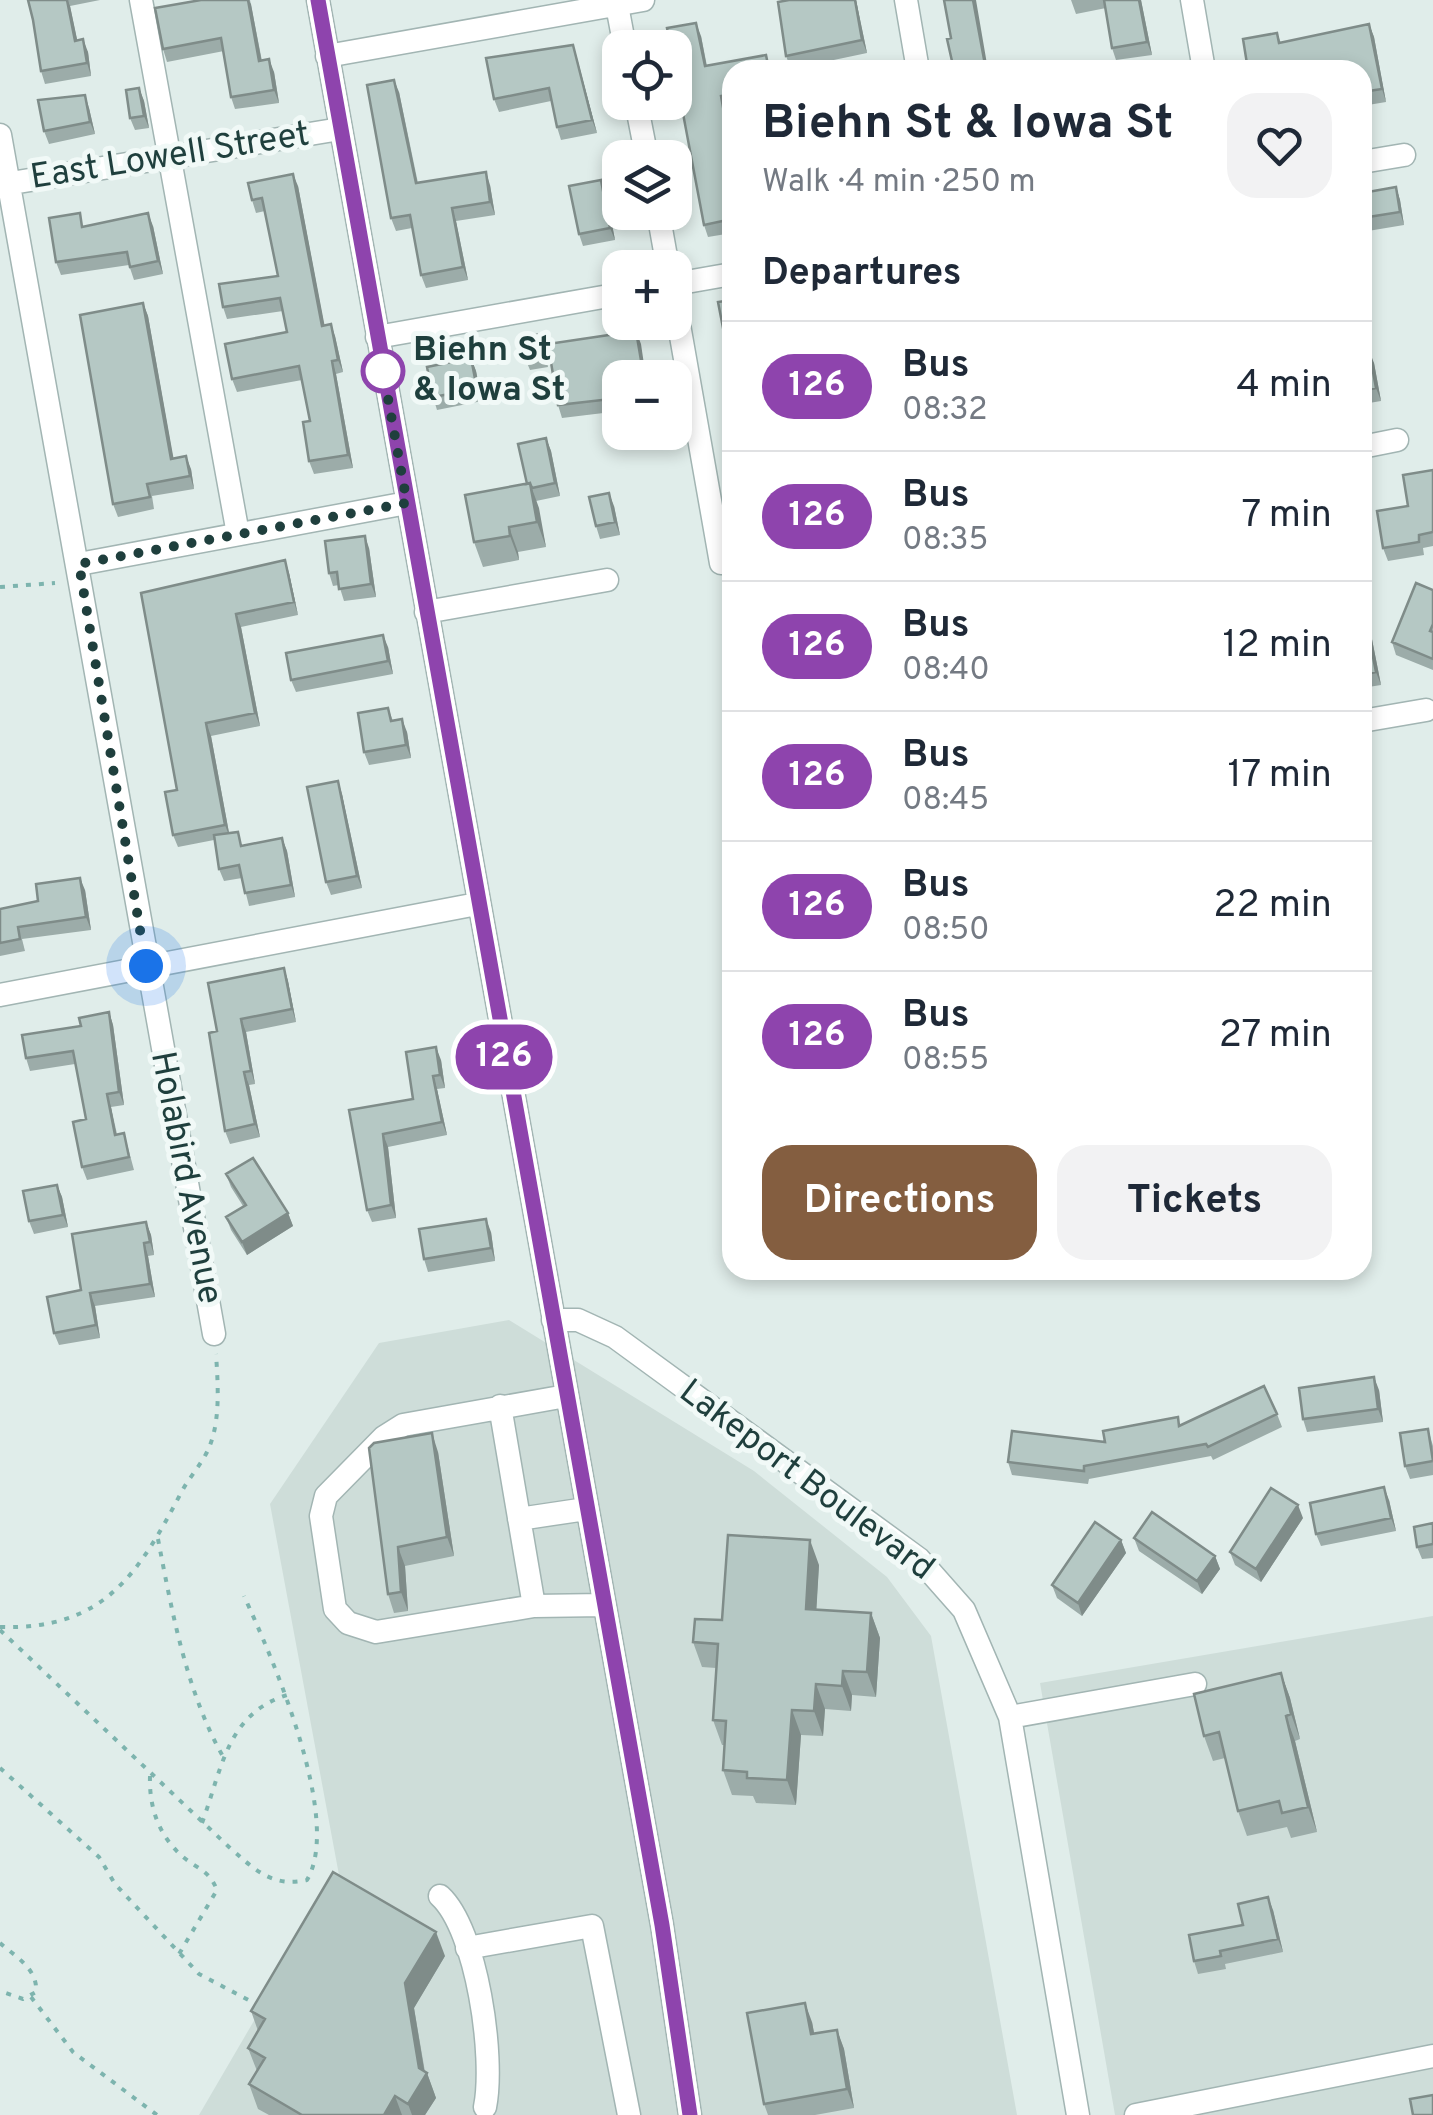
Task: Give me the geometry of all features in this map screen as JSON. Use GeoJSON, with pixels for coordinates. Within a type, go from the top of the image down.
{"type":"FeatureCollection","features":[{"type":"Feature","properties":{"kind":"street"},"geometry":{"type":"LineString","coordinates":[[141,0],[238,534]]}},
{"type":"Feature","properties":{"kind":"street"},"geometry":{"type":"LineString","coordinates":[[318,0],[662,1925],[690,2115]]}},
{"type":"Feature","properties":{"kind":"street"},"geometry":{"type":"LineString","coordinates":[[328,56],[643,0]]}},
{"type":"Feature","properties":{"kind":"street"},"geometry":{"type":"LineString","coordinates":[[906,0],[916,60]]}},
{"type":"Feature","properties":{"kind":"street"},"geometry":{"type":"LineString","coordinates":[[1192,0],[1202,60]]}},
{"type":"Feature","properties":{"kind":"street"},"geometry":{"type":"LineString","coordinates":[[616,2],[621,30]]}},
{"type":"Feature","properties":{"kind":"street","name":"East Lowell Street"},"geometry":{"type":"LineString","coordinates":[[4,184],[340,129]]}},
{"type":"Feature","properties":{"kind":"street","name":"Holabird Avenue"},"geometry":{"type":"LineString","coordinates":[[0,134],[4,184],[80,572],[146,966],[214,1334]]}},
{"type":"Feature","properties":{"kind":"street"},"geometry":{"type":"LineString","coordinates":[[1372,160],[1404,155]]}},
{"type":"Feature","properties":{"kind":"street"},"geometry":{"type":"LineString","coordinates":[[692,281],[722,276]]}},
{"type":"Feature","properties":{"kind":"street"},"geometry":{"type":"LineString","coordinates":[[378,337],[602,297]]}},
{"type":"Feature","properties":{"kind":"street"},"geometry":{"type":"LineString","coordinates":[[683,340],[722,537]]}},
{"type":"Feature","properties":{"kind":"street"},"geometry":{"type":"LineString","coordinates":[[1372,445],[1397,440]]}},
{"type":"Feature","properties":{"kind":"street"},"geometry":{"type":"LineString","coordinates":[[80,572],[238,534],[407,503]]}},
{"type":"Feature","properties":{"kind":"street"},"geometry":{"type":"LineString","coordinates":[[426,612],[607,580]]}},
{"type":"Feature","properties":{"kind":"street"},"geometry":{"type":"LineString","coordinates":[[1372,719],[1426,710]]}},
{"type":"Feature","properties":{"kind":"street"},"geometry":{"type":"LineString","coordinates":[[0,995],[477,904]]}},
{"type":"Feature","properties":{"kind":"street","name":"Lakeport Boulevard"},"geometry":{"type":"LineString","coordinates":[[553,1320],[593,1324],[615,1337],[918,1558],[964,1610],[1010,1717],[1078,2115]]}},
{"type":"Feature","properties":{"kind":"street"},"geometry":{"type":"LineString","coordinates":[[566,1396],[403,1424],[384,1437],[326,1496],[321,1516],[334,1609],[348,1624],[376,1632],[534,1606],[604,1605]]}},
{"type":"Feature","properties":{"kind":"street"},"geometry":{"type":"LineString","coordinates":[[500,1406],[534,1606]]}},
{"type":"Feature","properties":{"kind":"street"},"geometry":{"type":"LineString","coordinates":[[519,1519],[586,1509]]}},
{"type":"Feature","properties":{"kind":"street"},"geometry":{"type":"LineString","coordinates":[[1010,1717],[1195,1684]]}},
{"type":"Feature","properties":{"kind":"street"},"geometry":{"type":"LineString","coordinates":[[440,1896],[463,1925],[490,2064],[485,2107]]}},
{"type":"Feature","properties":{"kind":"street"},"geometry":{"type":"LineString","coordinates":[[467,1948],[592,1926],[628,2115]]}},
{"type":"Feature","properties":{"kind":"street"},"geometry":{"type":"LineString","coordinates":[[1136,2115],[1433,2056]]}},
{"type":"Feature","properties":{"kind":"path"},"geometry":{"type":"LineString","coordinates":[[0,588],[80,572]]}},
{"type":"Feature","properties":{"kind":"path"},"geometry":{"type":"LineString","coordinates":[[0,1629],[81,1616],[108,1598],[136,1571],[208,1450],[217,1410],[214,1334]]}},
{"type":"Feature","properties":{"kind":"path"},"geometry":{"type":"LineString","coordinates":[[158,1539],[180,1642],[211,1735],[225,1760]]}},
{"type":"Feature","properties":{"kind":"path"},"geometry":{"type":"LineString","coordinates":[[0,1629],[123,1742],[202,1823],[268,1879],[289,1884],[308,1880],[319,1844],[317,1825],[304,1754],[244,1596]]}},
{"type":"Feature","properties":{"kind":"path"},"geometry":{"type":"LineString","coordinates":[[202,1823],[240,1722],[262,1704],[294,1693]]}},
{"type":"Feature","properties":{"kind":"path"},"geometry":{"type":"LineString","coordinates":[[0,1768],[98,1856],[115,1884],[199,1974],[254,2006],[268,2004]]}},
{"type":"Feature","properties":{"kind":"path"},"geometry":{"type":"LineString","coordinates":[[150,1773],[153,1809],[161,1833],[184,1858],[210,1873],[217,1890],[179,1954]]}},
{"type":"Feature","properties":{"kind":"path"},"geometry":{"type":"LineString","coordinates":[[0,1944],[33,1974],[37,1984],[31,1997]]}},
{"type":"Feature","properties":{"kind":"path"},"geometry":{"type":"LineString","coordinates":[[0,1992],[14,1998],[31,1997]]}},
{"type":"Feature","properties":{"kind":"path"},"geometry":{"type":"LineString","coordinates":[[31,1997],[73,2052],[158,2115]]}},
{"type":"Feature","properties":{"kind":"shaded area"},"geometry":{"type":"Polygon","coordinates":[[[509,1320],[754,1471],[887,1577],[931,1636],[1017,2115],[199,2115],[339,1875],[270,1504],[379,1343],[509,1320]]]}},
{"type":"Feature","properties":{"kind":"shaded area"},"geometry":{"type":"Polygon","coordinates":[[[1433,1616],[1433,2115],[1115,2115],[1040,1683],[1433,1616]]]}},
{"type":"Feature","properties":{"kind":"building"},"geometry":{"type":"Polygon","coordinates":[[[28,0],[67,0],[75,41],[83,39],[87,63],[41,71],[28,0]]]}},
{"type":"Feature","properties":{"kind":"building"},"geometry":{"type":"Polygon","coordinates":[[[201,0],[248,0],[259,61],[269,59],[274,90],[231,97],[221,38],[163,49],[155,8],[201,0]]]}},
{"type":"Feature","properties":{"kind":"building"},"geometry":{"type":"Polygon","coordinates":[[[855,0],[862,40],[786,56],[778,2],[855,0]]]}},
{"type":"Feature","properties":{"kind":"building"},"geometry":{"type":"Polygon","coordinates":[[[944,0],[973,0],[984,60],[952,60],[947,39],[951,38],[944,0]]]}},
{"type":"Feature","properties":{"kind":"building"},"geometry":{"type":"Polygon","coordinates":[[[1104,0],[1139,0],[1147,42],[1112,48],[1104,0]]]}},
{"type":"Feature","properties":{"kind":"building"},"geometry":{"type":"Polygon","coordinates":[[[696,23],[705,66],[722,63],[722,221],[704,225],[692,140],[688,140],[684,120],[692,120],[692,30],[667,30],[696,23]]]}},
{"type":"Feature","properties":{"kind":"building"},"geometry":{"type":"Polygon","coordinates":[[[1369,24],[1382,89],[1372,90],[1372,60],[1246,60],[1243,39],[1277,33],[1279,43],[1369,24]]]}},
{"type":"Feature","properties":{"kind":"building"},"geometry":{"type":"Polygon","coordinates":[[[573,45],[592,120],[557,127],[549,88],[494,99],[486,58],[573,45]]]}},
{"type":"Feature","properties":{"kind":"building"},"geometry":{"type":"Polygon","coordinates":[[[766,55],[767,60],[738,60],[766,55]]]}},
{"type":"Feature","properties":{"kind":"building"},"geometry":{"type":"Polygon","coordinates":[[[394,80],[416,183],[486,172],[490,202],[452,208],[463,267],[421,275],[410,215],[391,218],[367,85],[394,80]]]}},
{"type":"Feature","properties":{"kind":"building"},"geometry":{"type":"Polygon","coordinates":[[[139,88],[144,116],[130,118],[126,90],[139,88]]]}},
{"type":"Feature","properties":{"kind":"building"},"geometry":{"type":"Polygon","coordinates":[[[85,95],[90,122],[44,131],[38,100],[85,95]]]}},
{"type":"Feature","properties":{"kind":"building"},"geometry":{"type":"Polygon","coordinates":[[[293,174],[322,326],[331,324],[338,360],[332,361],[348,455],[309,461],[303,422],[310,421],[299,366],[232,379],[225,344],[287,332],[280,298],[223,307],[219,284],[278,276],[262,198],[252,200],[248,183],[293,174]]]}},
{"type":"Feature","properties":{"kind":"building"},"geometry":{"type":"Polygon","coordinates":[[[601,180],[602,230],[579,234],[569,186],[601,180]]]}},
{"type":"Feature","properties":{"kind":"building"},"geometry":{"type":"Polygon","coordinates":[[[1396,187],[1400,212],[1372,216],[1372,191],[1396,187]]]}},
{"type":"Feature","properties":{"kind":"building"},"geometry":{"type":"Polygon","coordinates":[[[80,213],[82,227],[148,213],[158,261],[130,267],[127,252],[56,262],[49,218],[80,213]]]}},
{"type":"Feature","properties":{"kind":"building"},"geometry":{"type":"Polygon","coordinates":[[[143,303],[171,459],[186,456],[190,476],[147,484],[150,497],[113,504],[80,315],[143,303]]]}},
{"type":"Feature","properties":{"kind":"building"},"geometry":{"type":"Polygon","coordinates":[[[540,334],[544,354],[525,358],[522,338],[540,334]]]}},
{"type":"Feature","properties":{"kind":"building"},"geometry":{"type":"Polygon","coordinates":[[[602,336],[602,340],[638,340],[641,360],[602,360],[602,400],[558,405],[548,344],[602,336]]]}},
{"type":"Feature","properties":{"kind":"building"},"geometry":{"type":"Polygon","coordinates":[[[471,358],[477,389],[433,397],[427,367],[471,358]]]}},
{"type":"Feature","properties":{"kind":"building"},"geometry":{"type":"Polygon","coordinates":[[[546,438],[555,483],[532,488],[527,484],[518,444],[546,438]]]}},
{"type":"Feature","properties":{"kind":"building"},"geometry":{"type":"Polygon","coordinates":[[[1433,470],[1433,532],[1419,535],[1419,542],[1383,548],[1377,511],[1408,506],[1403,475],[1433,470]]]}},
{"type":"Feature","properties":{"kind":"building"},"geometry":{"type":"Polygon","coordinates":[[[530,483],[537,522],[509,527],[510,536],[474,542],[465,495],[530,483]]]}},
{"type":"Feature","properties":{"kind":"building"},"geometry":{"type":"Polygon","coordinates":[[[609,493],[615,522],[596,526],[589,497],[609,493]]]}},
{"type":"Feature","properties":{"kind":"building"},"geometry":{"type":"Polygon","coordinates":[[[365,536],[371,584],[339,589],[337,572],[329,573],[325,541],[365,536]]]}},
{"type":"Feature","properties":{"kind":"building"},"geometry":{"type":"Polygon","coordinates":[[[285,560],[294,602],[236,614],[255,713],[206,723],[225,825],[173,835],[165,792],[177,790],[141,593],[285,560]]]}},
{"type":"Feature","properties":{"kind":"building"},"geometry":{"type":"Polygon","coordinates":[[[1416,583],[1433,590],[1433,659],[1392,642],[1416,583]]]}},
{"type":"Feature","properties":{"kind":"building"},"geometry":{"type":"Polygon","coordinates":[[[383,635],[388,661],[291,680],[286,653],[383,635]]]}},
{"type":"Feature","properties":{"kind":"building"},"geometry":{"type":"Polygon","coordinates":[[[388,708],[391,721],[402,719],[406,745],[364,752],[358,713],[388,708]]]}},
{"type":"Feature","properties":{"kind":"building"},"geometry":{"type":"Polygon","coordinates":[[[338,781],[357,876],[326,882],[307,787],[338,781]]]}},
{"type":"Feature","properties":{"kind":"building"},"geometry":{"type":"Polygon","coordinates":[[[238,832],[241,846],[282,838],[291,885],[245,893],[239,865],[219,869],[214,835],[238,832]]]}},
{"type":"Feature","properties":{"kind":"building"},"geometry":{"type":"Polygon","coordinates":[[[80,878],[86,917],[18,927],[20,939],[0,943],[0,909],[38,901],[36,884],[80,878]]]}},
{"type":"Feature","properties":{"kind":"building"},"geometry":{"type":"Polygon","coordinates":[[[284,968],[292,1009],[241,1019],[251,1071],[244,1072],[255,1124],[225,1131],[209,1033],[217,1031],[208,983],[284,968]]]}},
{"type":"Feature","properties":{"kind":"building"},"geometry":{"type":"Polygon","coordinates":[[[109,1012],[119,1092],[107,1094],[115,1135],[124,1133],[129,1157],[82,1167],[73,1122],[86,1119],[73,1051],[26,1058],[22,1035],[81,1026],[79,1018],[109,1012]]]}},
{"type":"Feature","properties":{"kind":"building"},"geometry":{"type":"Polygon","coordinates":[[[436,1047],[440,1075],[433,1076],[442,1122],[383,1134],[391,1205],[367,1210],[349,1110],[413,1099],[406,1052],[436,1047]]]}},
{"type":"Feature","properties":{"kind":"building"},"geometry":{"type":"Polygon","coordinates":[[[253,1158],[288,1213],[242,1242],[226,1217],[246,1205],[226,1174],[253,1158]]]}},
{"type":"Feature","properties":{"kind":"building"},"geometry":{"type":"Polygon","coordinates":[[[57,1185],[63,1215],[29,1221],[23,1191],[57,1185]]]}},
{"type":"Feature","properties":{"kind":"building"},"geometry":{"type":"Polygon","coordinates":[[[486,1219],[491,1248],[424,1259],[419,1229],[486,1219]]]}},
{"type":"Feature","properties":{"kind":"building"},"geometry":{"type":"Polygon","coordinates":[[[146,1222],[150,1242],[144,1243],[150,1284],[90,1293],[96,1325],[54,1333],[47,1297],[81,1290],[72,1234],[146,1222]]]}},
{"type":"Feature","properties":{"kind":"building"},"geometry":{"type":"Polygon","coordinates":[[[1374,1377],[1378,1409],[1303,1419],[1299,1388],[1374,1377]]]}},
{"type":"Feature","properties":{"kind":"building"},"geometry":{"type":"Polygon","coordinates":[[[1264,1386],[1277,1414],[1208,1447],[1206,1444],[1084,1466],[1084,1471],[1008,1462],[1012,1431],[1105,1442],[1103,1431],[1178,1417],[1179,1426],[1264,1386]]]}},
{"type":"Feature","properties":{"kind":"building"},"geometry":{"type":"Polygon","coordinates":[[[1428,1429],[1433,1461],[1405,1466],[1400,1433],[1428,1429]]]}},
{"type":"Feature","properties":{"kind":"building"},"geometry":{"type":"Polygon","coordinates":[[[432,1433],[447,1537],[398,1547],[401,1592],[388,1594],[369,1448],[374,1443],[432,1433]]]}},
{"type":"Feature","properties":{"kind":"building"},"geometry":{"type":"Polygon","coordinates":[[[1384,1487],[1391,1518],[1316,1534],[1310,1503],[1384,1487]]]}},
{"type":"Feature","properties":{"kind":"building"},"geometry":{"type":"Polygon","coordinates":[[[1271,1488],[1298,1505],[1256,1569],[1230,1552],[1271,1488]]]}},
{"type":"Feature","properties":{"kind":"building"},"geometry":{"type":"Polygon","coordinates":[[[1152,1512],[1215,1556],[1197,1581],[1134,1538],[1152,1512]]]}},
{"type":"Feature","properties":{"kind":"building"},"geometry":{"type":"Polygon","coordinates":[[[1095,1522],[1121,1540],[1078,1603],[1052,1585],[1095,1522]]]}},
{"type":"Feature","properties":{"kind":"building"},"geometry":{"type":"Polygon","coordinates":[[[1433,1523],[1433,1544],[1417,1547],[1414,1527],[1433,1523]]]}},
{"type":"Feature","properties":{"kind":"building"},"geometry":{"type":"Polygon","coordinates":[[[728,1535],[810,1540],[806,1609],[871,1613],[867,1672],[843,1671],[842,1686],[816,1684],[814,1711],[792,1710],[787,1780],[747,1778],[747,1772],[723,1770],[726,1721],[713,1720],[718,1644],[693,1642],[695,1619],[722,1620],[728,1535]]]}},
{"type":"Feature","properties":{"kind":"building"},"geometry":{"type":"Polygon","coordinates":[[[1281,1673],[1291,1714],[1286,1716],[1308,1807],[1282,1813],[1279,1801],[1238,1811],[1219,1732],[1204,1736],[1194,1694],[1281,1673]]]}},
{"type":"Feature","properties":{"kind":"building"},"geometry":{"type":"Polygon","coordinates":[[[333,1872],[436,1932],[405,1983],[419,2068],[427,2073],[408,2104],[395,2096],[384,2115],[302,2115],[249,2084],[265,2058],[248,2048],[265,2019],[251,2011],[333,1872]]]}},
{"type":"Feature","properties":{"kind":"building"},"geometry":{"type":"Polygon","coordinates":[[[1268,1897],[1278,1939],[1220,1951],[1221,1956],[1194,1961],[1189,1935],[1243,1925],[1238,1904],[1268,1897]]]}},
{"type":"Feature","properties":{"kind":"building"},"geometry":{"type":"Polygon","coordinates":[[[805,2003],[811,2034],[837,2030],[847,2089],[764,2104],[747,2013],[805,2003]]]}},
{"type":"Feature","properties":{"kind":"building"},"geometry":{"type":"Polygon","coordinates":[[[1433,2095],[1433,2115],[1413,2115],[1410,2099],[1433,2095]]]}},
{"type":"Feature","properties":{"kind":"bus line","name":"126"},"geometry":{"type":"LineString","coordinates":[[318,0],[662,1925],[690,2115]]}},
{"type":"Feature","properties":{"kind":"place","name":"Biehn St & Iowa St"},"geometry":{"type":"Point","coordinates":[383,371]}},
{"type":"Feature","properties":{"kind":"route"},"geometry":{"type":"LineString","coordinates":[[146,966],[79,564],[407,503],[383,371]]}}]}
